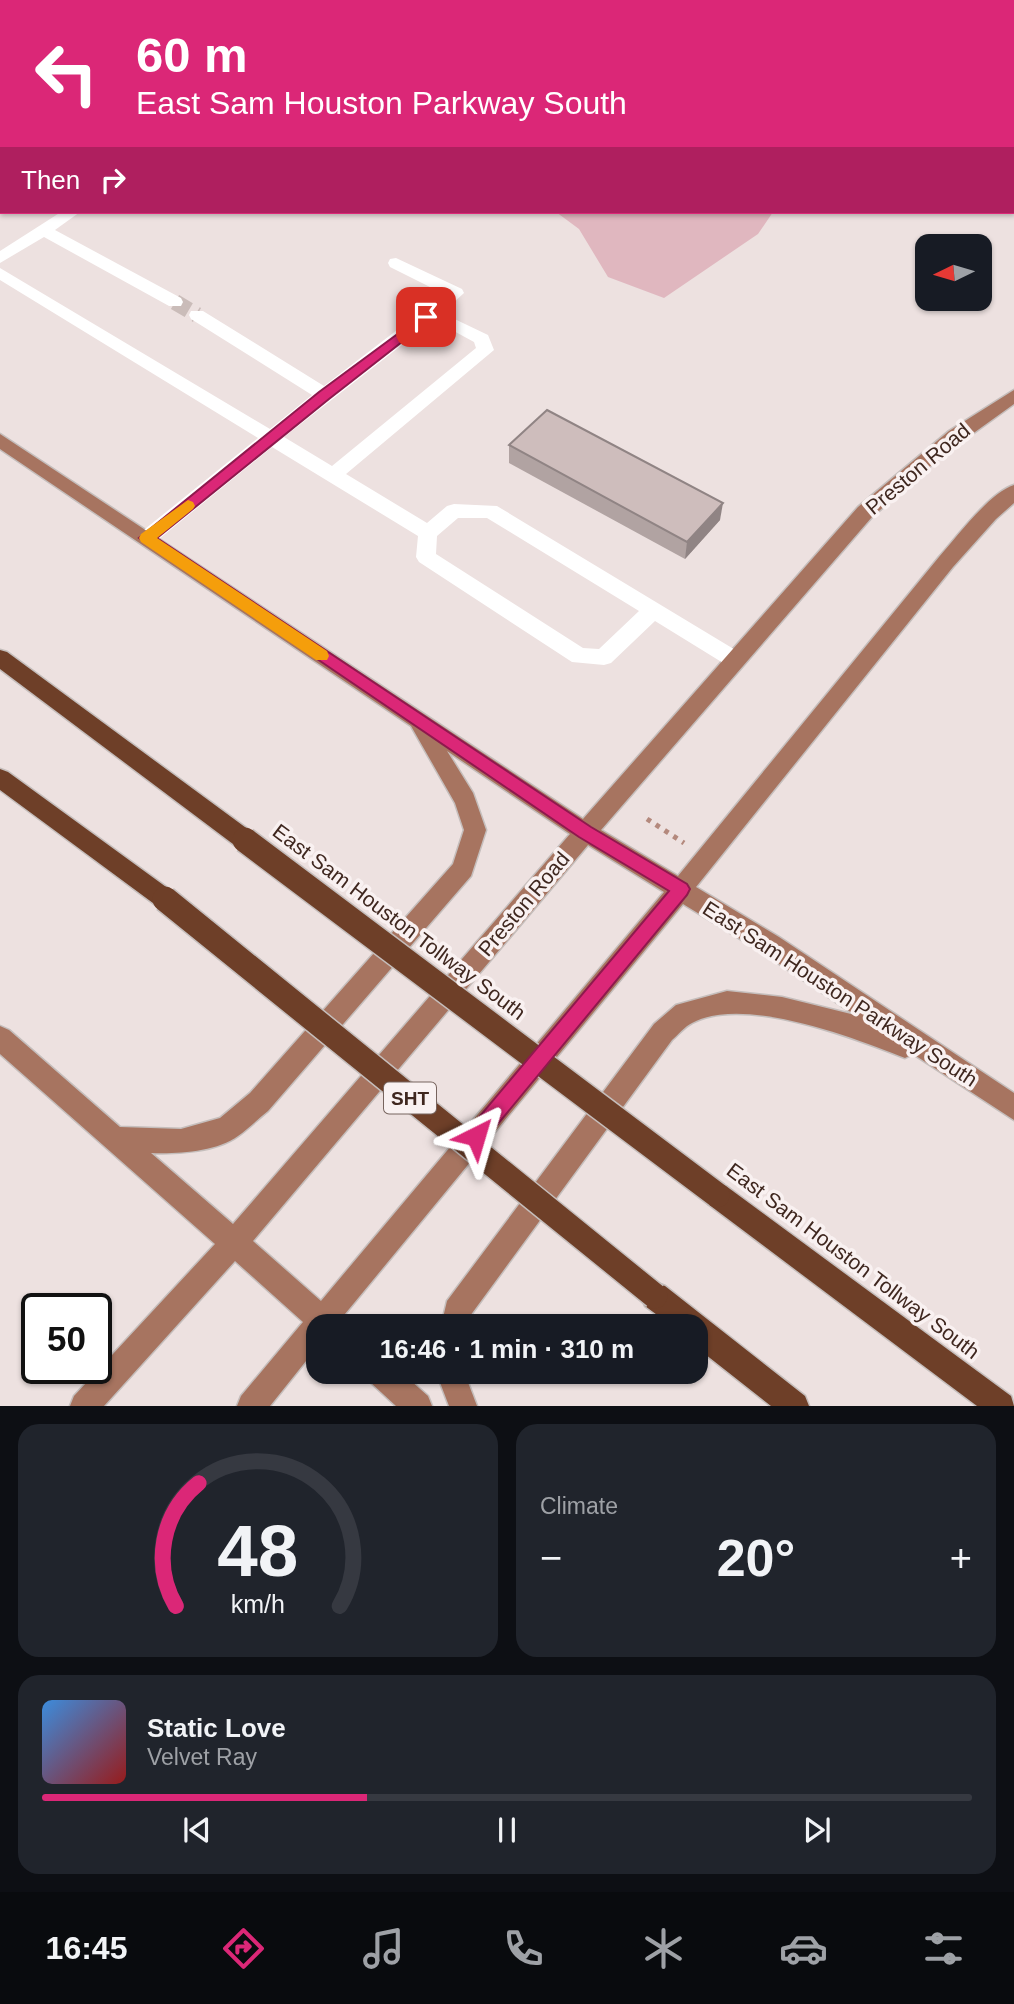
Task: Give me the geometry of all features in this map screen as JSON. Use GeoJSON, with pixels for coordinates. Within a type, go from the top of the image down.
{"type":"FeatureCollection","features":[{"type":"Feature","properties":{"kind":"highway","name":"East Sam Houston Tollway South"},"geometry":{"type":"LineString","coordinates":[[0,658],[1001,1405]]}},
{"type":"Feature","properties":{"kind":"highway","name":"SHT"},"geometry":{"type":"LineString","coordinates":[[0,778],[166,899],[678,1314]]}},
{"type":"Feature","properties":{"kind":"highway","name":"SHT"},"geometry":{"type":"LineString","coordinates":[[708,1338],[795,1405]]}},
{"type":"Feature","properties":{"kind":"main road","name":"Preston Road"},"geometry":{"type":"LineString","coordinates":[[84,1405],[233,1244],[585,832],[865,512],[910,470],[986,412],[1014,396]]}},
{"type":"Feature","properties":{"kind":"main road","name":"East Sam Houston Parkway South"},"geometry":{"type":"LineString","coordinates":[[0,440],[585,832],[771,945],[1014,1108]]}},
{"type":"Feature","properties":{"kind":"main road"},"geometry":{"type":"LineString","coordinates":[[334,1314],[946,562],[989,513],[1014,492]]}},
{"type":"Feature","properties":{"kind":"main road"},"geometry":{"type":"LineString","coordinates":[[115,1139],[181,1142],[227,1129],[259,1102],[463,869],[475,830],[465,800],[417,720]]}},
{"type":"Feature","properties":{"kind":"main road"},"geometry":{"type":"LineString","coordinates":[[457,1314],[663,1032],[685,1013],[727,1002],[782,1008],[841,1021],[943,1061]]}},
{"type":"Feature","properties":{"kind":"main road"},"geometry":{"type":"LineString","coordinates":[[0,1038],[314,1314]]}},
{"type":"Feature","properties":{"kind":"main road"},"geometry":{"type":"LineString","coordinates":[[251,1405],[306,1346]]}},
{"type":"Feature","properties":{"kind":"main road"},"geometry":{"type":"LineString","coordinates":[[394,1384],[418,1405]]}},
{"type":"Feature","properties":{"kind":"main road"},"geometry":{"type":"LineString","coordinates":[[455,1384],[463,1405]]}},
{"type":"Feature","properties":{"kind":"lane"},"geometry":{"type":"LineString","coordinates":[[0,258],[69,214]]}},
{"type":"Feature","properties":{"kind":"lane"},"geometry":{"type":"LineString","coordinates":[[44,230],[175,302]]}},
{"type":"Feature","properties":{"kind":"lane"},"geometry":{"type":"LineString","coordinates":[[147,538],[456,293],[396,263]]}},
{"type":"Feature","properties":{"kind":"lane"},"geometry":{"type":"LineString","coordinates":[[0,273],[428,533]]}},
{"type":"Feature","properties":{"kind":"lane"},"geometry":{"type":"LineString","coordinates":[[197,315],[308,382],[324,395]]}},
{"type":"Feature","properties":{"kind":"lane"},"geometry":{"type":"LineString","coordinates":[[333,475],[485,350],[482,339],[442,318],[426,317]]}},
{"type":"Feature","properties":{"kind":"lane"},"geometry":{"type":"LineString","coordinates":[[653,610],[604,657],[579,656],[426,557],[428,533],[454,510],[490,511],[653,610],[735,660]]}},
{"type":"Feature","properties":{"kind":"path"},"geometry":{"type":"LineString","coordinates":[[647,819],[692,848]]}},
{"type":"Feature","properties":{"kind":"shaded area"},"geometry":{"type":"Polygon","coordinates":[[[559,214],[772,214],[758,234],[664,298],[608,277],[579,229],[559,214]]]}},
{"type":"Feature","properties":{"kind":"building"},"geometry":{"type":"Polygon","coordinates":[[[547,410],[723,503],[687,542],[509,445],[547,410]]]}},
{"type":"Feature","properties":{"kind":"tunnel"},"geometry":{"type":"LineString","coordinates":[[175,302],[197,315]]}},
{"type":"Feature","properties":{"kind":"slow traffic"},"geometry":{"type":"LineString","coordinates":[[188,506],[147,538],[321,656]]}},
{"type":"Feature","properties":{"kind":"route"},"geometry":{"type":"LineString","coordinates":[[426,317],[324,395],[273,439],[147,538],[585,832],[681,889],[476,1136]]}}]}
